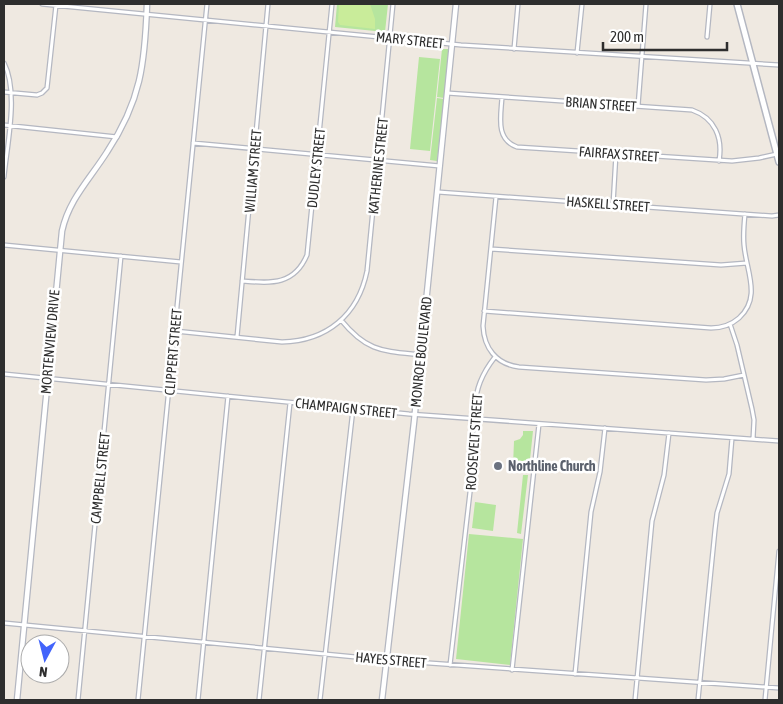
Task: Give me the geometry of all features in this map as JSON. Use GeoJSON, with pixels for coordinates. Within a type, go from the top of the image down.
{"type":"FeatureCollection","features":[{"type":"Feature","properties":{"kind":"main road"},"geometry":{"type":"LineString","coordinates":[[737,4],[779,162]]}},
{"type":"Feature","properties":{"kind":"street","name":"MARY STREET"},"geometry":{"type":"LineString","coordinates":[[42,4],[452,44],[779,65]]}},
{"type":"Feature","properties":{"kind":"street"},"geometry":{"type":"LineString","coordinates":[[4,92],[34,95],[44,92],[48,84],[56,4]]}},
{"type":"Feature","properties":{"kind":"street","name":"MORTENVIEW DRIVE"},"geometry":{"type":"LineString","coordinates":[[17,700],[59,250],[64,220],[77,193],[117,137],[132,105],[141,76],[147,4]]}},
{"type":"Feature","properties":{"kind":"street","name":"CLIPPERT STREET"},"geometry":{"type":"LineString","coordinates":[[138,700],[206,4]]}},
{"type":"Feature","properties":{"kind":"street","name":"WILLIAM STREET"},"geometry":{"type":"LineString","coordinates":[[237,337],[268,4]]}},
{"type":"Feature","properties":{"kind":"street","name":"DUDLEY STREET"},"geometry":{"type":"LineString","coordinates":[[242,281],[268,283],[280,281],[293,274],[304,262],[309,246],[332,4]]}},
{"type":"Feature","properties":{"kind":"street","name":"KATHERINE STREET"},"geometry":{"type":"LineString","coordinates":[[175,331],[282,342],[300,341],[322,333],[341,320],[353,306],[365,280],[393,4]]}},
{"type":"Feature","properties":{"kind":"street","name":"MONROE BOULEVARD"},"geometry":{"type":"LineString","coordinates":[[382,700],[415,414],[456,4]]}},
{"type":"Feature","properties":{"kind":"street"},"geometry":{"type":"LineString","coordinates":[[514,49],[518,4]]}},
{"type":"Feature","properties":{"kind":"street"},"geometry":{"type":"LineString","coordinates":[[578,53],[582,4]]}},
{"type":"Feature","properties":{"kind":"street"},"geometry":{"type":"LineString","coordinates":[[638,106],[646,4]]}},
{"type":"Feature","properties":{"kind":"street"},"geometry":{"type":"LineString","coordinates":[[707,37],[710,4]]}},
{"type":"Feature","properties":{"kind":"street"},"geometry":{"type":"LineString","coordinates":[[4,63],[10,77],[12,93],[4,177]]}},
{"type":"Feature","properties":{"kind":"street","name":"BRIAN STREET"},"geometry":{"type":"LineString","coordinates":[[447,94],[688,109],[704,116],[719,135],[719,161]]}},
{"type":"Feature","properties":{"kind":"street","name":"FAIRFAX STREET"},"geometry":{"type":"LineString","coordinates":[[502,97],[501,130],[513,146],[719,161],[746,160],[777,154]]}},
{"type":"Feature","properties":{"kind":"street"},"geometry":{"type":"LineString","coordinates":[[4,124],[117,137]]}},
{"type":"Feature","properties":{"kind":"street"},"geometry":{"type":"LineString","coordinates":[[193,143],[440,166]]}},
{"type":"Feature","properties":{"kind":"street"},"geometry":{"type":"LineString","coordinates":[[613,205],[616,154]]}},
{"type":"Feature","properties":{"kind":"street","name":"HASKELL STREET"},"geometry":{"type":"LineString","coordinates":[[438,192],[779,215]]}},
{"type":"Feature","properties":{"kind":"street"},"geometry":{"type":"LineString","coordinates":[[496,197],[484,311],[484,336],[489,350],[495,357],[509,365],[529,368],[706,380],[744,375]]}},
{"type":"Feature","properties":{"kind":"street"},"geometry":{"type":"LineString","coordinates":[[484,311],[714,328],[730,324],[744,313],[752,295],[744,244],[745,214]]}},
{"type":"Feature","properties":{"kind":"street"},"geometry":{"type":"LineString","coordinates":[[4,245],[182,262]]}},
{"type":"Feature","properties":{"kind":"street"},"geometry":{"type":"LineString","coordinates":[[491,249],[720,265],[747,263]]}},
{"type":"Feature","properties":{"kind":"street","name":"CAMPBELL STREET"},"geometry":{"type":"LineString","coordinates":[[78,700],[121,256]]}},
{"type":"Feature","properties":{"kind":"street"},"geometry":{"type":"LineString","coordinates":[[341,320],[356,337],[372,347],[390,352],[421,354]]}},
{"type":"Feature","properties":{"kind":"street"},"geometry":{"type":"LineString","coordinates":[[730,324],[737,345],[754,420],[753,439]]}},
{"type":"Feature","properties":{"kind":"street","name":"ROOSEVELT STREET"},"geometry":{"type":"LineString","coordinates":[[450,665],[477,427],[475,412],[480,380],[495,357]]}},
{"type":"Feature","properties":{"kind":"street","name":"CHAMPAIGN STREET"},"geometry":{"type":"LineString","coordinates":[[4,374],[415,414],[779,441]]}},
{"type":"Feature","properties":{"kind":"street"},"geometry":{"type":"LineString","coordinates":[[198,700],[228,396]]}},
{"type":"Feature","properties":{"kind":"street"},"geometry":{"type":"LineString","coordinates":[[259,700],[290,402]]}},
{"type":"Feature","properties":{"kind":"street"},"geometry":{"type":"LineString","coordinates":[[320,700],[353,408]]}},
{"type":"Feature","properties":{"kind":"street"},"geometry":{"type":"LineString","coordinates":[[512,670],[539,424]]}},
{"type":"Feature","properties":{"kind":"street"},"geometry":{"type":"LineString","coordinates":[[575,674],[591,512],[600,472],[605,428]]}},
{"type":"Feature","properties":{"kind":"street"},"geometry":{"type":"LineString","coordinates":[[635,700],[652,521],[662,483],[668,433]]}},
{"type":"Feature","properties":{"kind":"street"},"geometry":{"type":"LineString","coordinates":[[698,700],[714,530],[717,513],[729,474],[732,438]]}},
{"type":"Feature","properties":{"kind":"street"},"geometry":{"type":"LineString","coordinates":[[765,700],[779,552]]}},
{"type":"Feature","properties":{"kind":"street","name":"HAYES STREET"},"geometry":{"type":"LineString","coordinates":[[4,623],[387,660],[779,688]]}},
{"type":"Feature","properties":{"kind":"green space"},"geometry":{"type":"Polygon","coordinates":[[[337,4],[388,4],[385,32],[335,27],[337,4]]]}},
{"type":"Feature","properties":{"kind":"green space"},"geometry":{"type":"Polygon","coordinates":[[[339,4],[370,4],[375,19],[375,29],[340,25],[338,22],[339,4]]]}},
{"type":"Feature","properties":{"kind":"green space"},"geometry":{"type":"Polygon","coordinates":[[[442,49],[449,49],[444,98],[437,97],[442,49]]]}},
{"type":"Feature","properties":{"kind":"green space"},"geometry":{"type":"Polygon","coordinates":[[[419,57],[440,59],[430,151],[410,149],[419,57]]]}},
{"type":"Feature","properties":{"kind":"green space"},"geometry":{"type":"Polygon","coordinates":[[[437,98],[444,99],[437,161],[430,160],[437,98]]]}},
{"type":"Feature","properties":{"kind":"green space"},"geometry":{"type":"Polygon","coordinates":[[[523,431],[533,431],[529,469],[514,468],[513,466],[514,441],[520,439],[523,431]]]}},
{"type":"Feature","properties":{"kind":"green space"},"geometry":{"type":"Polygon","coordinates":[[[523,475],[528,475],[521,534],[517,533],[523,475]]]}},
{"type":"Feature","properties":{"kind":"green space"},"geometry":{"type":"Polygon","coordinates":[[[475,502],[496,505],[493,531],[472,528],[475,502]]]}},
{"type":"Feature","properties":{"kind":"green space"},"geometry":{"type":"Polygon","coordinates":[[[469,534],[523,539],[510,665],[456,659],[469,534]]]}},
{"type":"Feature","properties":{"kind":"place","name":"Northline Church"},"geometry":{"type":"Point","coordinates":[498,466]}}]}
